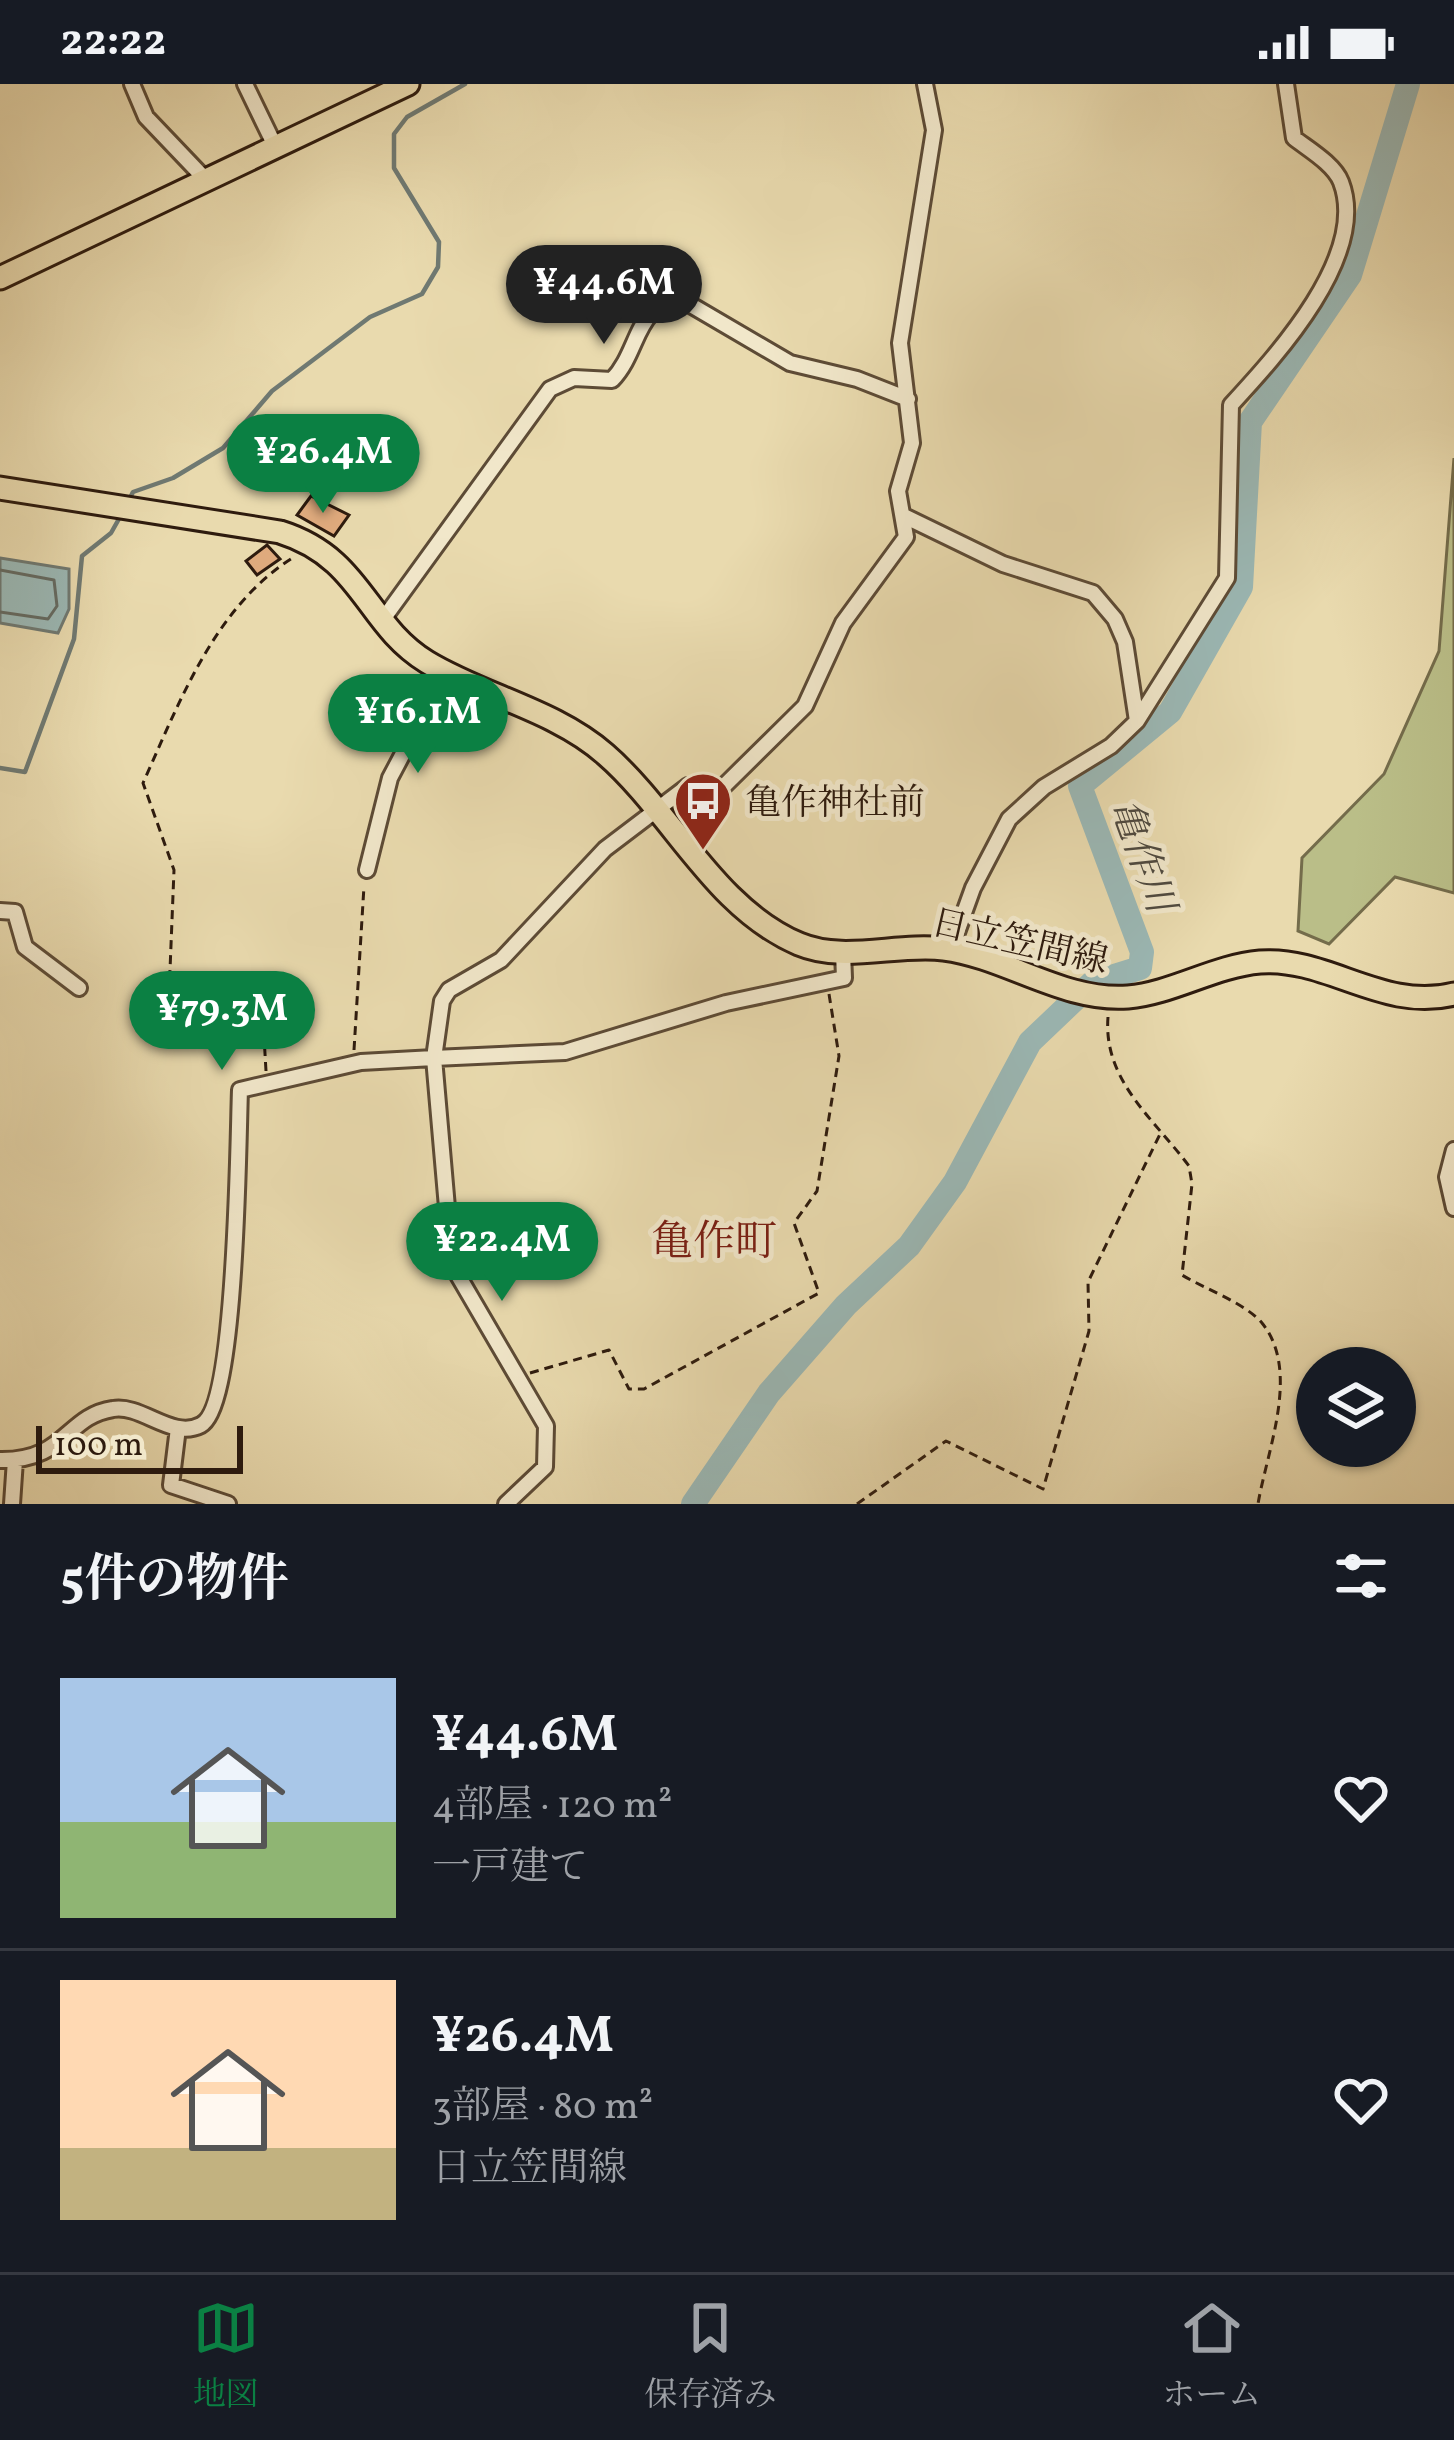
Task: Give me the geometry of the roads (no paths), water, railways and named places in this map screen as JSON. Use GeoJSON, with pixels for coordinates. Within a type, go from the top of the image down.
{"type":"FeatureCollection","features":[{"type":"Feature","properties":{"kind":"main road"},"geometry":{"type":"LineString","coordinates":[[0,278],[408,84]]}},
{"type":"Feature","properties":{"kind":"main road","name":"日立笠間線"},"geometry":{"type":"LineString","coordinates":[[0,488],[280,532],[326,550],[407,646],[446,672],[590,742],[744,908],[800,944],[843,952],[951,950],[1093,995],[1148,994],[1240,966],[1276,961],[1396,998],[1454,994]]}},
{"type":"Feature","properties":{"kind":"street"},"geometry":{"type":"LineString","coordinates":[[132,84],[146,117],[207,181]]}},
{"type":"Feature","properties":{"kind":"street"},"geometry":{"type":"LineString","coordinates":[[245,84],[277,148]]}},
{"type":"Feature","properties":{"kind":"street"},"geometry":{"type":"LineString","coordinates":[[506,1504],[545,1467],[546,1426],[452,1265],[434,1058],[442,1001],[449,989],[501,960],[605,849],[688,786],[714,793],[724,787],[783,733],[805,706],[843,623],[906,536],[898,491],[912,443],[900,343],[934,130],[925,84]]}},
{"type":"Feature","properties":{"kind":"street"},"geometry":{"type":"LineString","coordinates":[[951,950],[973,888],[1009,819],[1044,787],[1111,746],[1136,721],[1226,578],[1231,405],[1281,350],[1320,294],[1349,214],[1340,176],[1294,138],[1286,84]]}},
{"type":"Feature","properties":{"kind":"street"},"geometry":{"type":"LineString","coordinates":[[384,618],[550,389],[574,378],[612,380],[649,310],[665,302],[683,301],[790,363],[856,379],[908,399]]}},
{"type":"Feature","properties":{"kind":"street"},"geometry":{"type":"LineString","coordinates":[[904,516],[1003,564],[1093,593],[1115,619],[1124,642],[1136,721]]}},
{"type":"Feature","properties":{"kind":"street"},"geometry":{"type":"LineString","coordinates":[[367,870],[390,778],[446,672]]}},
{"type":"Feature","properties":{"kind":"street"},"geometry":{"type":"LineString","coordinates":[[0,911],[16,912],[25,946],[79,988]]}},
{"type":"Feature","properties":{"kind":"street"},"geometry":{"type":"LineString","coordinates":[[12,1504],[8,1460],[52,1451],[90,1415],[118,1407],[178,1428],[198,1427],[212,1417],[228,1357],[240,1090],[353,1064],[565,1052],[727,1003],[844,978],[843,952]]}},
{"type":"Feature","properties":{"kind":"street"},"geometry":{"type":"LineString","coordinates":[[1454,1150],[1447,1177],[1454,1208]]}},
{"type":"Feature","properties":{"kind":"street"},"geometry":{"type":"LineString","coordinates":[[178,1428],[171,1485],[228,1504]]}},
{"type":"Feature","properties":{"kind":"water"},"geometry":{"type":"Polygon","coordinates":[[[0,558],[69,569],[69,609],[58,633],[0,623],[0,558]]]}},
{"type":"Feature","properties":{"kind":"waterway"},"geometry":{"type":"LineString","coordinates":[[128,502],[133,492],[173,478],[223,448],[272,391],[370,317],[422,294],[438,267],[439,242],[394,168],[394,134],[407,117],[465,84]]}},
{"type":"Feature","properties":{"kind":"waterway","name":"亀作川"},"geometry":{"type":"LineString","coordinates":[[693,1504],[769,1393],[846,1305],[909,1246],[955,1182],[1030,1042],[1092,983],[1140,968],[1142,952],[1080,786],[1170,712],[1241,587],[1250,422],[1350,275],[1408,84]]}},
{"type":"Feature","properties":{"kind":"waterway"},"geometry":{"type":"LineString","coordinates":[[0,768],[25,772],[74,639],[82,556],[111,533],[120,517]]}},
{"type":"Feature","properties":{"kind":"place","name":"亀作神社前"},"geometry":{"type":"Point","coordinates":[703,852]}},
{"type":"Feature","properties":{"kind":"district","name":"亀作町"},"geometry":{"type":"Point","coordinates":[714,1240]}}]}
